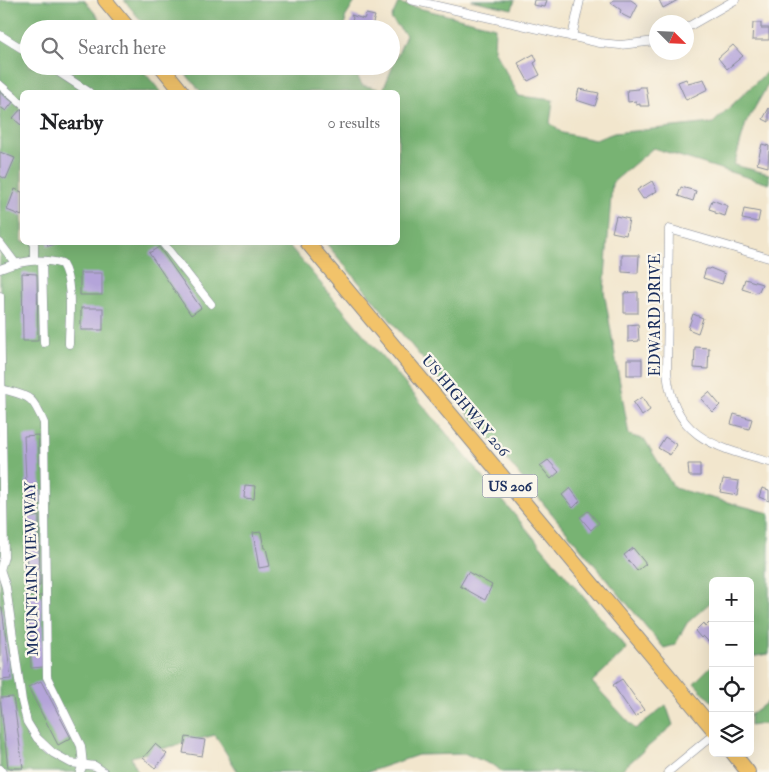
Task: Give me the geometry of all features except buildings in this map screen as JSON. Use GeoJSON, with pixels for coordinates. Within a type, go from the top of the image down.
{"type":"FeatureCollection","features":[{"type":"Feature","properties":{"kind":"highway"},"geometry":{"type":"LineString","coordinates":[[105,0],[122,20]]}},
{"type":"Feature","properties":{"kind":"highway"},"geometry":{"type":"LineString","coordinates":[[168,75],[180,90]]}},
{"type":"Feature","properties":{"kind":"highway","name":"US HIGHWAY 206"},"geometry":{"type":"LineString","coordinates":[[310,245],[709,724]]}},
{"type":"Feature","properties":{"kind":"highway"},"geometry":{"type":"LineString","coordinates":[[736,757],[748,772]]}},
{"type":"Feature","properties":{"kind":"street"},"geometry":{"type":"LineString","coordinates":[[411,0],[600,43],[620,45],[649,42]]}},
{"type":"Feature","properties":{"kind":"street"},"geometry":{"type":"LineString","coordinates":[[572,37],[580,0]]}},
{"type":"Feature","properties":{"kind":"street"},"geometry":{"type":"LineString","coordinates":[[694,23],[735,0]]}},
{"type":"Feature","properties":{"kind":"street"},"geometry":{"type":"LineString","coordinates":[[0,35],[20,47]]}},
{"type":"Feature","properties":{"kind":"street"},"geometry":{"type":"LineString","coordinates":[[63,75],[86,90]]}},
{"type":"Feature","properties":{"kind":"street"},"geometry":{"type":"LineString","coordinates":[[0,85],[20,102]]}},
{"type":"Feature","properties":{"kind":"street","name":"EDWARD DRIVE"},"geometry":{"type":"LineString","coordinates":[[769,258],[669,229],[667,371],[673,401],[688,426],[702,438],[722,448],[769,462]]}},
{"type":"Feature","properties":{"kind":"street"},"geometry":{"type":"LineString","coordinates":[[0,243],[16,264]]}},
{"type":"Feature","properties":{"kind":"street"},"geometry":{"type":"LineString","coordinates":[[35,245],[38,260],[44,343]]}},
{"type":"Feature","properties":{"kind":"street"},"geometry":{"type":"LineString","coordinates":[[164,245],[211,304]]}},
{"type":"Feature","properties":{"kind":"street"},"geometry":{"type":"LineString","coordinates":[[0,269],[38,260],[62,264],[67,274],[69,344]]}},
{"type":"Feature","properties":{"kind":"street","name":"MOUNTAIN VIEW WAY"},"geometry":{"type":"LineString","coordinates":[[0,296],[4,557],[0,570],[6,587],[22,701],[27,722],[37,738],[53,752],[81,768],[81,746],[47,678],[44,422],[35,403],[29,398],[2,390]]}},
{"type":"Feature","properties":{"kind":"street"},"geometry":{"type":"LineString","coordinates":[[668,772],[709,738]]}},
{"type":"Feature","properties":{"kind":"street"},"geometry":{"type":"LineString","coordinates":[[81,768],[95,766],[104,772]]}},
{"type":"Feature","properties":{"kind":"green space"},"geometry":{"type":"Polygon","coordinates":[[[0,0],[84,0],[101,20],[20,20],[20,75],[147,75],[159,90],[20,90],[20,245],[289,245],[627,649],[592,682],[635,729],[666,705],[673,725],[619,772],[502,772],[495,766],[466,754],[418,755],[368,772],[238,772],[215,735],[131,757],[138,772],[0,772],[0,0]]]}},
{"type":"Feature","properties":{"kind":"green space"},"geometry":{"type":"Polygon","coordinates":[[[124,0],[356,0],[345,20],[141,20],[124,0]]]}},
{"type":"Feature","properties":{"kind":"green space"},"geometry":{"type":"Polygon","coordinates":[[[471,0],[515,0],[512,9],[471,0]]]}},
{"type":"Feature","properties":{"kind":"green space"},"geometry":{"type":"Polygon","coordinates":[[[398,3],[495,27],[494,50],[519,96],[553,100],[550,123],[562,133],[595,140],[614,133],[713,123],[769,70],[769,83],[746,123],[734,165],[769,174],[769,184],[653,148],[612,183],[604,291],[629,435],[645,440],[674,488],[769,513],[769,654],[754,656],[754,577],[709,577],[709,604],[687,623],[675,645],[664,648],[328,245],[400,245],[400,90],[383,90],[389,75],[400,75],[400,49],[406,35],[400,29],[400,20],[392,20],[398,3]]]}},
{"type":"Feature","properties":{"kind":"green space"},"geometry":{"type":"Polygon","coordinates":[[[187,75],[357,75],[362,85],[383,90],[199,90],[187,75]]]}},
{"type":"Feature","properties":{"kind":"green space"},"geometry":{"type":"Polygon","coordinates":[[[709,668],[709,699],[694,683],[709,668]]]}},
{"type":"Feature","properties":{"kind":"green space"},"geometry":{"type":"Polygon","coordinates":[[[769,701],[769,723],[754,725],[754,712],[769,701]]]}}]}
